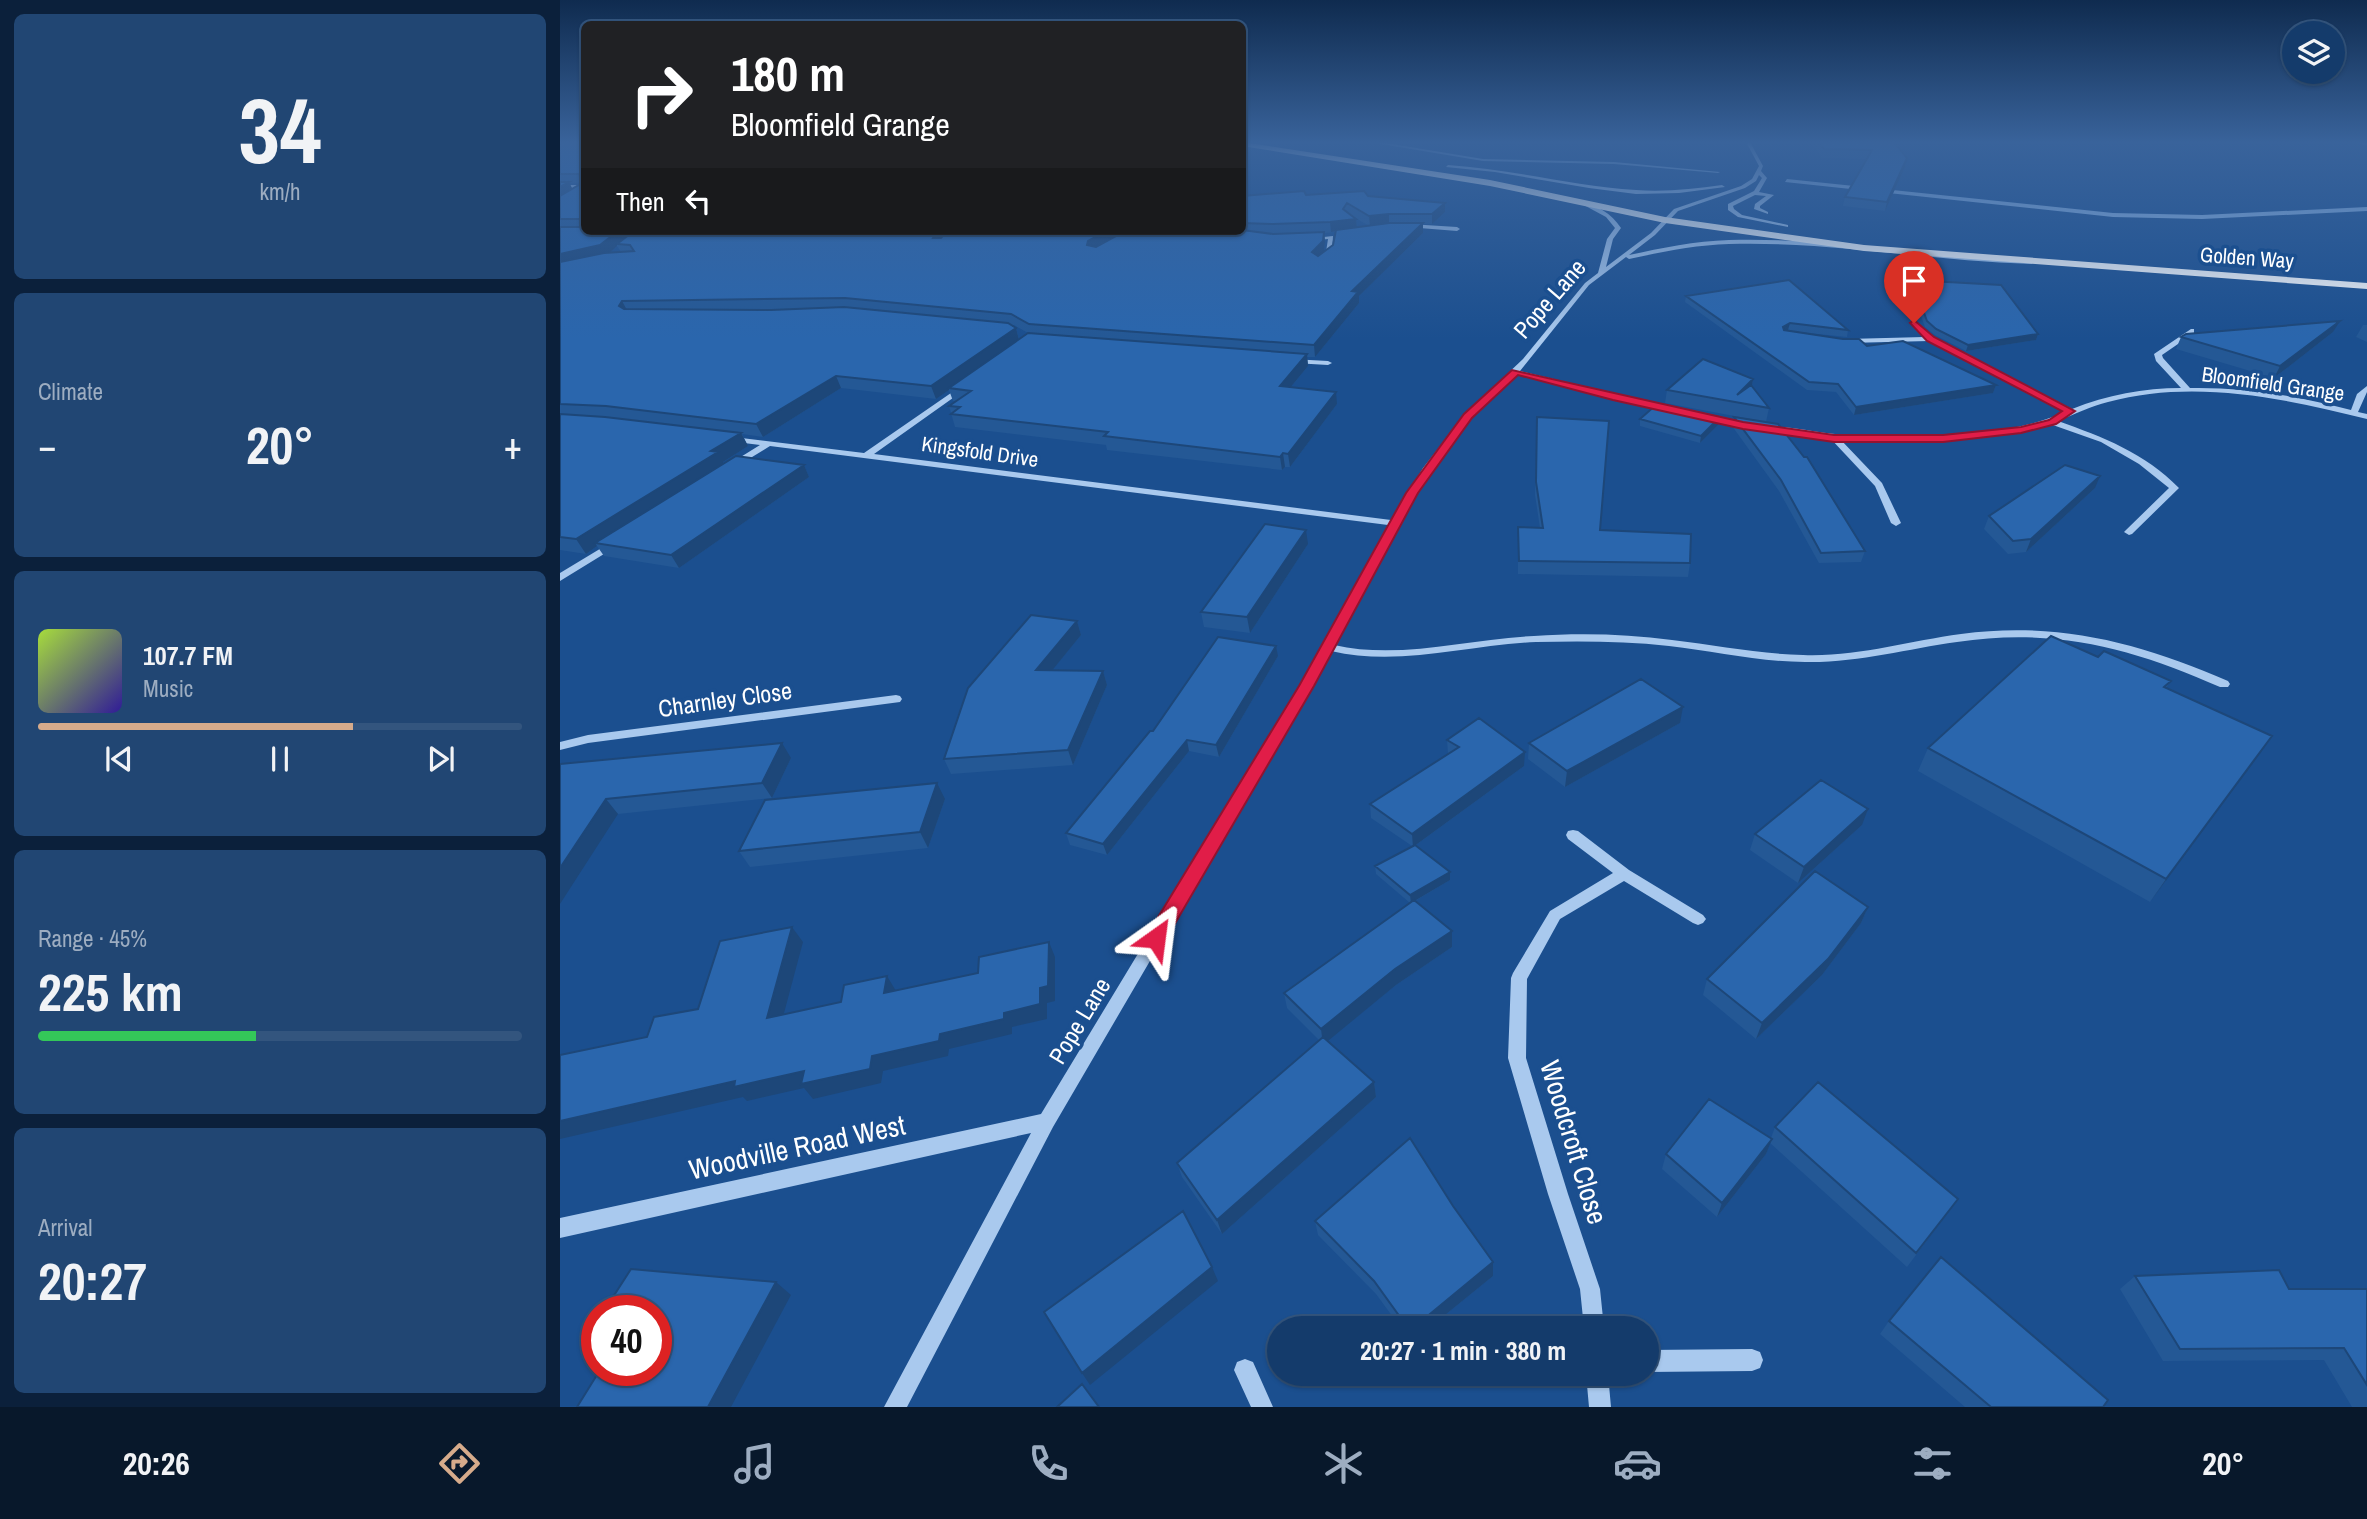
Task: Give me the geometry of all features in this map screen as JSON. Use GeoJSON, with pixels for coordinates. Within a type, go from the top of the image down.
{"type":"FeatureCollection","features":[{"type":"Feature","properties":{"kind":"highway"},"geometry":{"type":"LineString","coordinates":[[1625,208],[1665,214],[1676,210],[1838,233]]}},
{"type":"Feature","properties":{"kind":"highway","name":"Golden Way"},"geometry":{"type":"LineString","coordinates":[[1665,214],[1864,247],[2367,285]]}},
{"type":"Feature","properties":{"kind":"highway","name":"Golden Way"},"geometry":{"type":"LineString","coordinates":[[1924,241],[2367,274]]}},
{"type":"Feature","properties":{"kind":"street"},"geometry":{"type":"LineString","coordinates":[[1594,208],[1614,220],[1618,228],[1610,239],[1601,273]]}},
{"type":"Feature","properties":{"kind":"street"},"geometry":{"type":"LineString","coordinates":[[1676,210],[1682,208]]}},
{"type":"Feature","properties":{"kind":"street"},"geometry":{"type":"LineString","coordinates":[[1731,208],[1741,216],[1786,226]]}},
{"type":"Feature","properties":{"kind":"street"},"geometry":{"type":"LineString","coordinates":[[1757,208],[1766,213]]}},
{"type":"Feature","properties":{"kind":"street","name":"Pope Lane"},"geometry":{"type":"LineString","coordinates":[[895,1407],[1047,1121],[1328,647],[1394,523],[1426,470],[1468,416],[1516,372],[1587,284],[1653,234],[1665,214]]}},
{"type":"Feature","properties":{"kind":"street"},"geometry":{"type":"LineString","coordinates":[[1401,227],[1457,229]]}},
{"type":"Feature","properties":{"kind":"street"},"geometry":{"type":"LineString","coordinates":[[1304,239],[1340,235]]}},
{"type":"Feature","properties":{"kind":"street"},"geometry":{"type":"LineString","coordinates":[[1319,262],[1329,253],[1331,237]]}},
{"type":"Feature","properties":{"kind":"street"},"geometry":{"type":"LineString","coordinates":[[1622,259],[1684,245],[1755,241],[1953,260],[2050,262]]}},
{"type":"Feature","properties":{"kind":"street"},"geometry":{"type":"LineString","coordinates":[[1914,323],[1930,339],[2069,411]]}},
{"type":"Feature","properties":{"kind":"street"},"geometry":{"type":"LineString","coordinates":[[2187,390],[2159,359],[2158,354],[2191,331]]}},
{"type":"Feature","properties":{"kind":"street"},"geometry":{"type":"LineString","coordinates":[[1842,341],[1930,339]]}},
{"type":"Feature","properties":{"kind":"street"},"geometry":{"type":"LineString","coordinates":[[1288,360],[1328,363]]}},
{"type":"Feature","properties":{"kind":"street"},"geometry":{"type":"LineString","coordinates":[[1516,372],[1678,411]]}},
{"type":"Feature","properties":{"kind":"street"},"geometry":{"type":"LineString","coordinates":[[867,455],[975,378]]}},
{"type":"Feature","properties":{"kind":"street"},"geometry":{"type":"LineString","coordinates":[[2354,413],[2361,394],[2367,388]]}},
{"type":"Feature","properties":{"kind":"street","name":"Bloomfield Grange"},"geometry":{"type":"LineString","coordinates":[[1691,414],[1743,425],[1834,438],[1943,438],[2021,430],[2052,422],[2069,411],[2111,398],[2187,390],[2240,393],[2367,417]]}},
{"type":"Feature","properties":{"kind":"street"},"geometry":{"type":"LineString","coordinates":[[2052,422],[2104,440],[2141,462],[2174,488],[2129,532]]}},
{"type":"Feature","properties":{"kind":"street","name":"Kingsfold Drive"},"geometry":{"type":"LineString","coordinates":[[718,437],[1394,523]]}},
{"type":"Feature","properties":{"kind":"street"},"geometry":{"type":"LineString","coordinates":[[1834,438],[1851,459],[1879,485],[1896,523]]}},
{"type":"Feature","properties":{"kind":"street"},"geometry":{"type":"LineString","coordinates":[[722,473],[769,443]]}},
{"type":"Feature","properties":{"kind":"street"},"geometry":{"type":"LineString","coordinates":[[560,578],[618,540]]}},
{"type":"Feature","properties":{"kind":"street"},"geometry":{"type":"LineString","coordinates":[[1328,647],[1367,654],[1533,639],[1621,639],[1780,657],[1829,659],[1875,654],[1973,636],[2015,632],[2060,633],[2178,663],[2224,684]]}},
{"type":"Feature","properties":{"kind":"street","name":"Charnley Close"},"geometry":{"type":"LineString","coordinates":[[560,746],[895,699]]}},
{"type":"Feature","properties":{"kind":"street"},"geometry":{"type":"LineString","coordinates":[[1573,835],[1624,874],[1698,919]]}},
{"type":"Feature","properties":{"kind":"street","name":"Woodcroft Close"},"geometry":{"type":"LineString","coordinates":[[1593,1316],[1590,1289],[1545,1155],[1517,1058],[1519,978],[1555,915],[1624,874]]}},
{"type":"Feature","properties":{"kind":"street","name":"Woodville Road West"},"geometry":{"type":"LineString","coordinates":[[560,1228],[1047,1121]]}},
{"type":"Feature","properties":{"kind":"street"},"geometry":{"type":"LineString","coordinates":[[1659,1361],[1752,1360]]}},
{"type":"Feature","properties":{"kind":"street"},"geometry":{"type":"LineString","coordinates":[[1245,1370],[1262,1407]]}},
{"type":"Feature","properties":{"kind":"street"},"geometry":{"type":"LineString","coordinates":[[1598,1386],[1600,1407]]}},
{"type":"Feature","properties":{"kind":"building"},"geometry":{"type":"Polygon","coordinates":[[[560,208],[581,208],[581,219],[560,219],[560,208]]]}},
{"type":"Feature","properties":{"kind":"building"},"geometry":{"type":"Polygon","coordinates":[[[1246,208],[1344,208],[1356,219],[1330,222],[1246,223],[1246,208]]]}},
{"type":"Feature","properties":{"kind":"building"},"geometry":{"type":"Polygon","coordinates":[[[1355,208],[1439,208],[1432,214],[1369,216],[1355,208]]]}},
{"type":"Feature","properties":{"kind":"building"},"geometry":{"type":"Polygon","coordinates":[[[1389,223],[1423,223],[1352,291],[1358,292],[1314,345],[1029,324],[1011,314],[845,298],[622,301],[619,306],[624,309],[771,310],[844,307],[1008,323],[1016,328],[931,386],[836,376],[756,424],[606,406],[560,404],[560,262],[604,253],[634,251],[630,245],[617,244],[629,235],[935,235],[933,238],[941,238],[944,235],[1099,235],[1088,241],[1087,245],[1096,247],[1118,235],[1246,235],[1246,231],[1273,234],[1324,232],[1323,241],[1312,252],[1318,256],[1333,245],[1336,230],[1389,223]]]}},
{"type":"Feature","properties":{"kind":"building"},"geometry":{"type":"Polygon","coordinates":[[[560,227],[581,227],[581,235],[613,235],[600,245],[560,254],[560,227]]]}},
{"type":"Feature","properties":{"kind":"building"},"geometry":{"type":"Polygon","coordinates":[[[1789,280],[1848,330],[1790,323],[1783,327],[1784,330],[1859,339],[1867,346],[1903,341],[1996,385],[1856,407],[1838,384],[1809,382],[1686,296],[1789,280]]]}},
{"type":"Feature","properties":{"kind":"building"},"geometry":{"type":"Polygon","coordinates":[[[1912,280],[2001,285],[2038,334],[1968,345],[1936,329],[1927,321],[1912,280]]]}},
{"type":"Feature","properties":{"kind":"building"},"geometry":{"type":"Polygon","coordinates":[[[2340,321],[2280,366],[2181,337],[2186,334],[2340,321]]]}},
{"type":"Feature","properties":{"kind":"building"},"geometry":{"type":"Polygon","coordinates":[[[1028,333],[1307,354],[1280,386],[1336,392],[1288,454],[1283,453],[1280,457],[1104,436],[1108,432],[951,414],[960,407],[949,406],[971,391],[949,388],[1028,333]]]}},
{"type":"Feature","properties":{"kind":"building"},"geometry":{"type":"Polygon","coordinates":[[[1703,359],[1753,379],[1737,395],[1751,385],[1769,408],[1667,390],[1703,359]]]}},
{"type":"Feature","properties":{"kind":"building"},"geometry":{"type":"Polygon","coordinates":[[[1657,404],[1720,417],[1701,436],[1640,419],[1657,404]]]}},
{"type":"Feature","properties":{"kind":"building"},"geometry":{"type":"Polygon","coordinates":[[[560,414],[741,433],[711,451],[718,452],[576,539],[560,537],[560,414]]]}},
{"type":"Feature","properties":{"kind":"building"},"geometry":{"type":"Polygon","coordinates":[[[1537,417],[1609,421],[1600,530],[1691,534],[1690,563],[1519,561],[1518,527],[1543,528],[1536,482],[1537,417]]]}},
{"type":"Feature","properties":{"kind":"building"},"geometry":{"type":"Polygon","coordinates":[[[1734,417],[1778,424],[1804,457],[1807,457],[1865,551],[1821,553],[1781,480],[1734,417]]]}},
{"type":"Feature","properties":{"kind":"building"},"geometry":{"type":"Polygon","coordinates":[[[736,456],[804,465],[671,555],[595,543],[736,456]]]}},
{"type":"Feature","properties":{"kind":"building"},"geometry":{"type":"Polygon","coordinates":[[[2065,465],[2100,476],[2031,539],[2013,541],[1989,516],[2065,465]]]}},
{"type":"Feature","properties":{"kind":"building"},"geometry":{"type":"Polygon","coordinates":[[[1265,524],[1306,530],[1247,617],[1201,612],[1265,524]]]}},
{"type":"Feature","properties":{"kind":"building"},"geometry":{"type":"Polygon","coordinates":[[[1031,615],[1077,621],[1036,670],[1103,671],[1068,750],[944,759],[968,688],[1031,615]]]}},
{"type":"Feature","properties":{"kind":"building"},"geometry":{"type":"Polygon","coordinates":[[[2051,636],[2098,657],[2104,651],[2171,681],[2164,687],[2272,736],[2166,879],[1928,748],[2051,636]]]}},
{"type":"Feature","properties":{"kind":"building"},"geometry":{"type":"Polygon","coordinates":[[[1218,637],[1276,646],[1216,745],[1187,740],[1103,844],[1066,833],[1150,731],[1153,731],[1218,637]]]}},
{"type":"Feature","properties":{"kind":"building"},"geometry":{"type":"Polygon","coordinates":[[[1641,679],[1683,707],[1567,771],[1529,743],[1641,679]]]}},
{"type":"Feature","properties":{"kind":"building"},"geometry":{"type":"Polygon","coordinates":[[[1479,718],[1525,752],[1412,834],[1370,804],[1459,747],[1447,740],[1479,718]]]}},
{"type":"Feature","properties":{"kind":"building"},"geometry":{"type":"Polygon","coordinates":[[[782,743],[762,783],[606,799],[560,868],[560,764],[782,743]]]}},
{"type":"Feature","properties":{"kind":"building"},"geometry":{"type":"Polygon","coordinates":[[[1821,780],[1868,809],[1804,867],[1755,834],[1821,780]]]}},
{"type":"Feature","properties":{"kind":"building"},"geometry":{"type":"Polygon","coordinates":[[[937,783],[920,832],[739,851],[765,800],[937,783]]]}},
{"type":"Feature","properties":{"kind":"building"},"geometry":{"type":"Polygon","coordinates":[[[1415,845],[1450,872],[1410,895],[1375,866],[1415,845]]]}},
{"type":"Feature","properties":{"kind":"building"},"geometry":{"type":"Polygon","coordinates":[[[1815,871],[1868,907],[1828,959],[1762,1023],[1707,979],[1815,871]]]}},
{"type":"Feature","properties":{"kind":"building"},"geometry":{"type":"Polygon","coordinates":[[[1414,900],[1452,931],[1395,969],[1321,1029],[1284,993],[1414,900]]]}},
{"type":"Feature","properties":{"kind":"building"},"geometry":{"type":"Polygon","coordinates":[[[792,927],[767,1018],[841,1002],[844,985],[887,976],[884,993],[978,973],[979,957],[1049,942],[1048,986],[1040,988],[1040,1004],[1004,1013],[1004,1019],[940,1034],[939,1041],[872,1056],[870,1069],[801,1084],[804,1071],[734,1087],[735,1081],[560,1121],[560,1055],[647,1037],[654,1017],[698,1009],[720,941],[792,927]]]}},
{"type":"Feature","properties":{"kind":"building"},"geometry":{"type":"Polygon","coordinates":[[[1323,1037],[1374,1082],[1217,1220],[1177,1163],[1323,1037]]]}},
{"type":"Feature","properties":{"kind":"building"},"geometry":{"type":"Polygon","coordinates":[[[1818,1082],[1958,1199],[1916,1253],[1775,1127],[1818,1082]]]}},
{"type":"Feature","properties":{"kind":"building"},"geometry":{"type":"Polygon","coordinates":[[[1709,1099],[1772,1139],[1722,1203],[1666,1154],[1709,1099]]]}},
{"type":"Feature","properties":{"kind":"building"},"geometry":{"type":"Polygon","coordinates":[[[1410,1138],[1493,1262],[1428,1316],[1399,1316],[1374,1281],[1315,1221],[1410,1138]]]}},
{"type":"Feature","properties":{"kind":"building"},"geometry":{"type":"Polygon","coordinates":[[[1183,1211],[1212,1267],[1082,1373],[1044,1312],[1183,1211]]]}},
{"type":"Feature","properties":{"kind":"building"},"geometry":{"type":"Polygon","coordinates":[[[1941,1257],[2108,1400],[2103,1407],[1991,1407],[1889,1321],[1941,1257]]]}},
{"type":"Feature","properties":{"kind":"building"},"geometry":{"type":"Polygon","coordinates":[[[631,1269],[776,1282],[708,1407],[577,1407],[590,1386],[672,1386],[672,1295],[614,1295],[631,1269]]]}},
{"type":"Feature","properties":{"kind":"building"},"geometry":{"type":"Polygon","coordinates":[[[2279,1270],[2289,1289],[2367,1289],[2367,1385],[2344,1348],[2180,1349],[2135,1276],[2279,1270]]]}},
{"type":"Feature","properties":{"kind":"building"},"geometry":{"type":"Polygon","coordinates":[[[1082,1384],[1099,1407],[1057,1407],[1082,1384]]]}},
{"type":"Feature","properties":{"kind":"waterway"},"geometry":{"type":"LineString","coordinates":[[2043,208],[2113,215],[2202,217],[2367,209]]}},
{"type":"Feature","properties":{"kind":"route"},"geometry":{"type":"LineString","coordinates":[[1156,938],[1306,686],[1426,470],[1468,416],[1516,372],[1613,397],[1743,425],[1834,438],[1943,438],[2021,430],[2052,422],[2069,411],[1978,361],[1930,339],[1914,323]]}}]}
